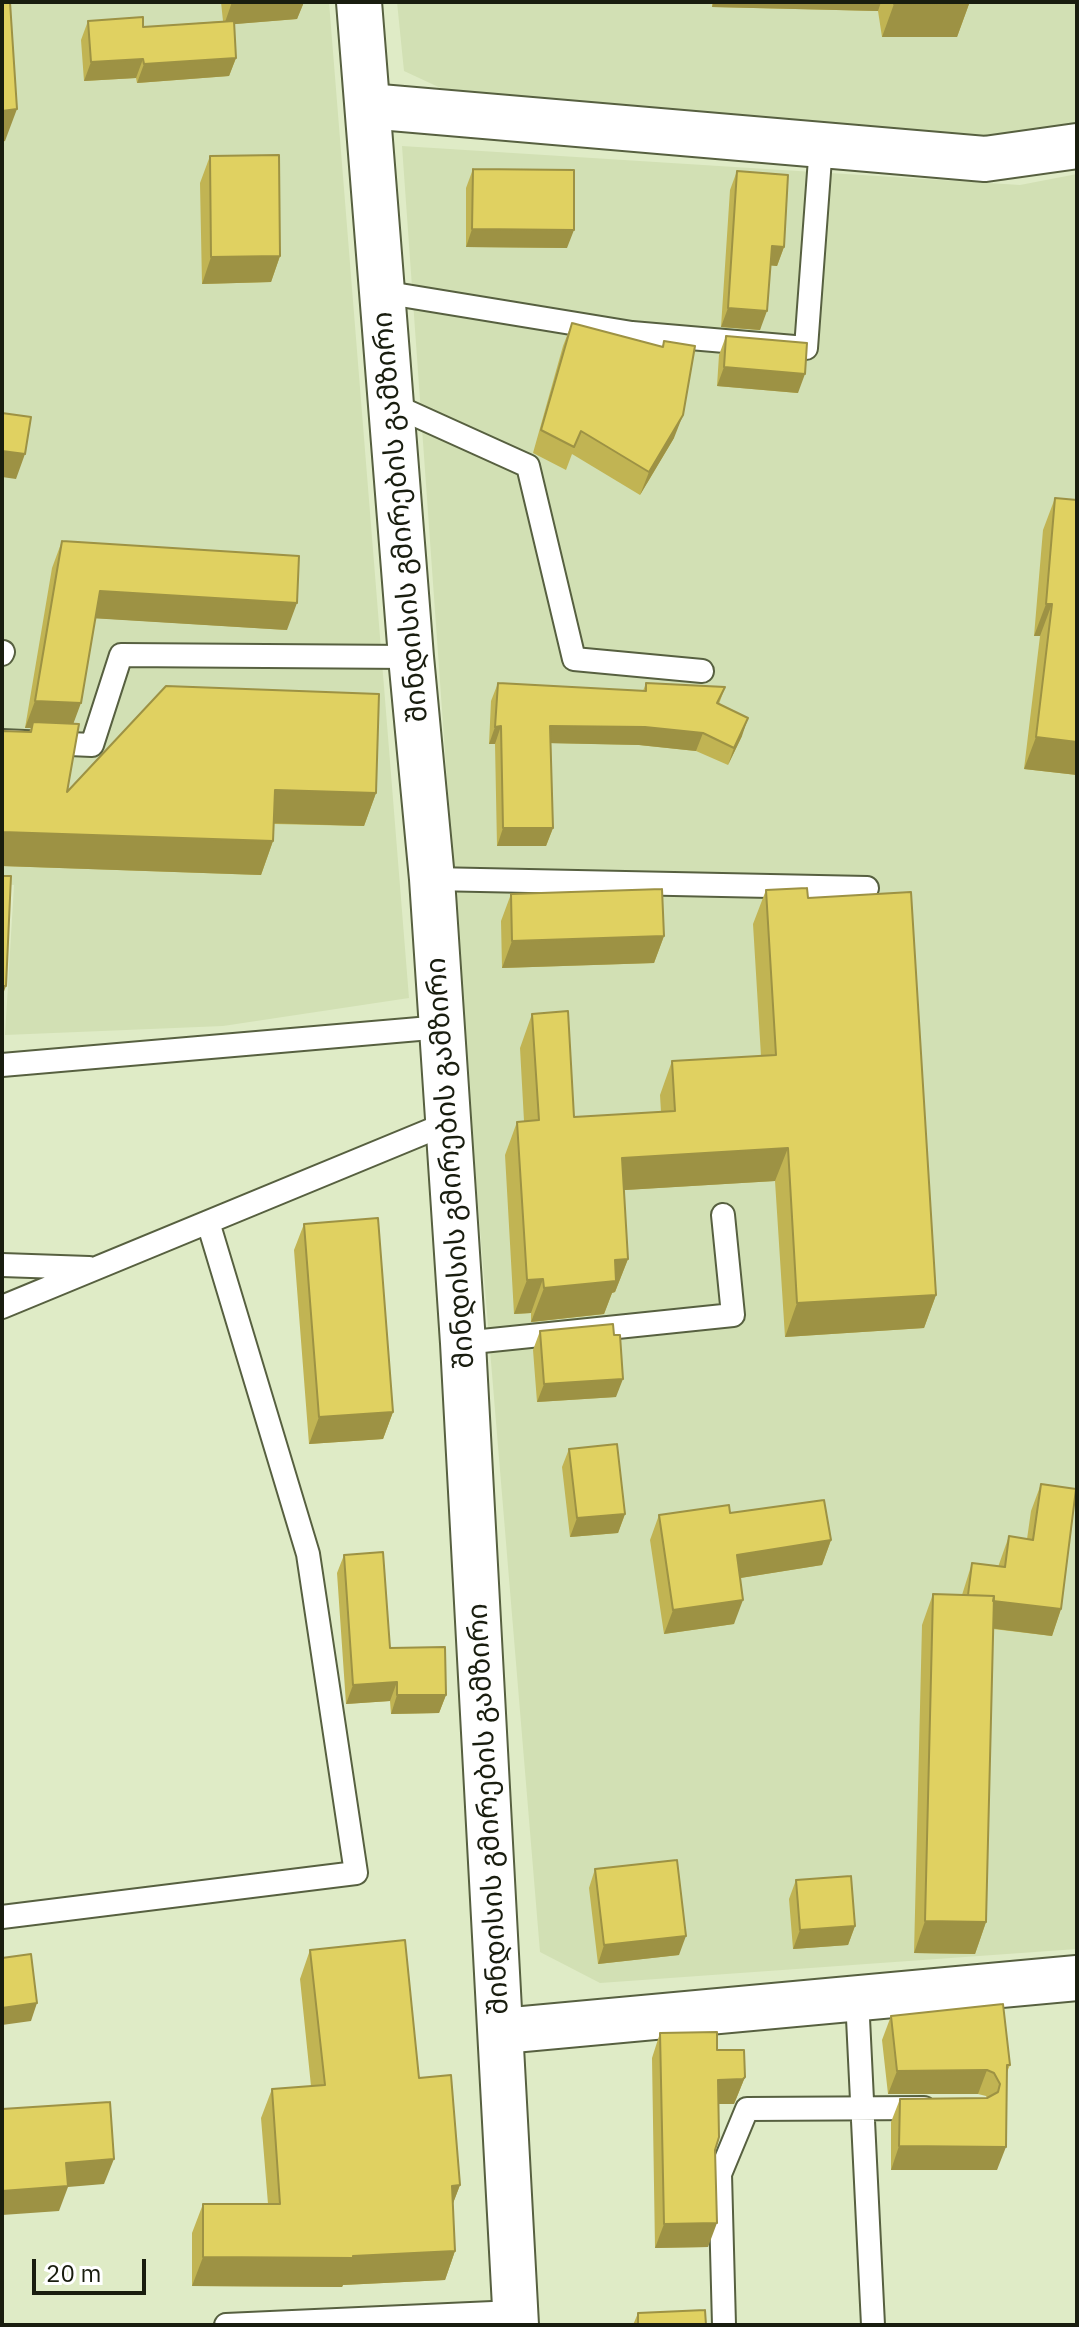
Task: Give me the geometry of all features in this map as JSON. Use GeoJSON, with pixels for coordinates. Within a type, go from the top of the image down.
{"type":"FeatureCollection","features":[{"type":"Feature","properties":{"kind":"main road","name":"შინდისის გმირების გამზირი"},"geometry":{"type":"LineString","coordinates":[[359,2],[442,1027],[502,2031],[515,2319]]}},
{"type":"Feature","properties":{"kind":"main road"},"geometry":{"type":"LineString","coordinates":[[368,106],[985,159],[1077,146]]}},
{"type":"Feature","properties":{"kind":"main road"},"geometry":{"type":"LineString","coordinates":[[502,2031],[1077,1978]]}},
{"type":"Feature","properties":{"kind":"lane"},"geometry":{"type":"LineString","coordinates":[[382,292],[632,333],[806,348],[821,145]]}},
{"type":"Feature","properties":{"kind":"lane"},"geometry":{"type":"LineString","coordinates":[[391,404],[528,466],[574,659],[702,671]]}},
{"type":"Feature","properties":{"kind":"lane"},"geometry":{"type":"LineString","coordinates":[[2,741],[92,745],[121,655],[411,657]]}},
{"type":"Feature","properties":{"kind":"lane"},"geometry":{"type":"LineString","coordinates":[[432,879],[867,888]]}},
{"type":"Feature","properties":{"kind":"lane"},"geometry":{"type":"LineString","coordinates":[[2,1065],[442,1027]]}},
{"type":"Feature","properties":{"kind":"lane"},"geometry":{"type":"LineString","coordinates":[[2,1307],[448,1123]]}},
{"type":"Feature","properties":{"kind":"lane"},"geometry":{"type":"LineString","coordinates":[[463,1343],[733,1315],[723,1215]]}},
{"type":"Feature","properties":{"kind":"lane"},"geometry":{"type":"LineString","coordinates":[[2,1917],[356,1873],[308,1554],[208,1222]]}},
{"type":"Feature","properties":{"kind":"lane"},"geometry":{"type":"LineString","coordinates":[[2,1265],[98,1268]]}},
{"type":"Feature","properties":{"kind":"lane"},"geometry":{"type":"LineString","coordinates":[[857,1998],[873,2325]]}},
{"type":"Feature","properties":{"kind":"lane"},"geometry":{"type":"LineString","coordinates":[[724,2325],[720,2174],[747,2109],[949,2108]]}},
{"type":"Feature","properties":{"kind":"lane"},"geometry":{"type":"LineString","coordinates":[[226,2325],[515,2319]]}},
{"type":"Feature","properties":{"kind":"shaded area"},"geometry":{"type":"Polygon","coordinates":[[[2,2],[329,2],[409,998],[223,1026],[5,1035],[14,885],[2,884],[2,2]]]}},
{"type":"Feature","properties":{"kind":"shaded area"},"geometry":{"type":"Polygon","coordinates":[[[397,2],[1077,2],[1077,125],[993,141],[460,97],[404,71],[397,2]]]}},
{"type":"Feature","properties":{"kind":"shaded area"},"geometry":{"type":"Polygon","coordinates":[[[402,146],[1020,185],[1077,174],[1077,1949],[600,1983],[540,1952],[472,1133],[402,146]]]}},
{"type":"Feature","properties":{"kind":"building"},"geometry":{"type":"Polygon","coordinates":[[[2,2],[10,2],[17,109],[2,111],[2,2]]]}},
{"type":"Feature","properties":{"kind":"building"},"geometry":{"type":"Polygon","coordinates":[[[969,2],[969,3],[894,4],[969,2]]]}},
{"type":"Feature","properties":{"kind":"building"},"geometry":{"type":"Polygon","coordinates":[[[143,17],[143,27],[234,21],[236,58],[144,64],[143,59],[91,62],[88,21],[143,17]]]}},
{"type":"Feature","properties":{"kind":"building"},"geometry":{"type":"Polygon","coordinates":[[[279,155],[280,256],[211,257],[210,156],[279,155]]]}},
{"type":"Feature","properties":{"kind":"building"},"geometry":{"type":"Polygon","coordinates":[[[473,169],[574,170],[574,230],[472,229],[473,169]]]}},
{"type":"Feature","properties":{"kind":"building"},"geometry":{"type":"Polygon","coordinates":[[[737,171],[788,175],[784,247],[772,246],[767,311],[728,308],[737,171]]]}},
{"type":"Feature","properties":{"kind":"building"},"geometry":{"type":"Polygon","coordinates":[[[572,323],[663,347],[664,341],[695,346],[683,415],[649,472],[581,431],[574,447],[541,430],[572,323]]]}},
{"type":"Feature","properties":{"kind":"building"},"geometry":{"type":"Polygon","coordinates":[[[726,336],[807,343],[805,374],[724,367],[726,336]]]}},
{"type":"Feature","properties":{"kind":"building"},"geometry":{"type":"Polygon","coordinates":[[[2,413],[31,417],[25,454],[2,451],[2,413]]]}},
{"type":"Feature","properties":{"kind":"building"},"geometry":{"type":"Polygon","coordinates":[[[1055,498],[1077,500],[1077,742],[1036,737],[1052,604],[1046,604],[1055,498]]]}},
{"type":"Feature","properties":{"kind":"building"},"geometry":{"type":"Polygon","coordinates":[[[62,541],[299,556],[297,603],[100,591],[81,703],[35,701],[62,541]]]}},
{"type":"Feature","properties":{"kind":"building"},"geometry":{"type":"Polygon","coordinates":[[[498,683],[646,691],[646,683],[725,687],[717,703],[748,718],[734,748],[703,733],[645,727],[550,726],[553,828],[503,828],[501,726],[495,727],[498,683]]]}},
{"type":"Feature","properties":{"kind":"building"},"geometry":{"type":"Polygon","coordinates":[[[166,686],[379,694],[376,793],[275,790],[273,841],[2,832],[3,731],[31,732],[33,722],[79,724],[67,792],[166,686]]]}},
{"type":"Feature","properties":{"kind":"building"},"geometry":{"type":"Polygon","coordinates":[[[2,876],[11,876],[6,986],[2,986],[2,876]]]}},
{"type":"Feature","properties":{"kind":"building"},"geometry":{"type":"Polygon","coordinates":[[[807,888],[808,898],[911,892],[936,1295],[797,1303],[788,1148],[622,1158],[628,1259],[615,1260],[616,1281],[544,1288],[543,1279],[527,1280],[517,1122],[539,1120],[532,1014],[568,1011],[574,1117],[675,1111],[672,1061],[776,1055],[766,890],[807,888]]]}},
{"type":"Feature","properties":{"kind":"building"},"geometry":{"type":"Polygon","coordinates":[[[662,889],[664,936],[512,941],[511,894],[662,889]]]}},
{"type":"Feature","properties":{"kind":"building"},"geometry":{"type":"Polygon","coordinates":[[[378,1218],[393,1412],[319,1417],[304,1224],[378,1218]]]}},
{"type":"Feature","properties":{"kind":"building"},"geometry":{"type":"Polygon","coordinates":[[[613,1324],[614,1335],[620,1335],[623,1379],[544,1384],[540,1331],[613,1324]]]}},
{"type":"Feature","properties":{"kind":"building"},"geometry":{"type":"Polygon","coordinates":[[[617,1444],[625,1514],[577,1518],[569,1449],[617,1444]]]}},
{"type":"Feature","properties":{"kind":"building"},"geometry":{"type":"Polygon","coordinates":[[[1041,1484],[1076,1489],[1061,1609],[993,1601],[994,1596],[968,1595],[972,1563],[1005,1567],[1009,1536],[1033,1540],[1041,1484]]]}},
{"type":"Feature","properties":{"kind":"building"},"geometry":{"type":"Polygon","coordinates":[[[824,1500],[831,1540],[737,1555],[743,1600],[673,1610],[659,1515],[729,1505],[730,1513],[824,1500]]]}},
{"type":"Feature","properties":{"kind":"building"},"geometry":{"type":"Polygon","coordinates":[[[383,1552],[390,1648],[445,1647],[446,1695],[397,1695],[397,1682],[353,1685],[344,1555],[383,1552]]]}},
{"type":"Feature","properties":{"kind":"building"},"geometry":{"type":"Polygon","coordinates":[[[933,1594],[994,1596],[986,1922],[925,1921],[933,1594]]]}},
{"type":"Feature","properties":{"kind":"building"},"geometry":{"type":"Polygon","coordinates":[[[677,1860],[686,1936],[604,1945],[595,1869],[677,1860]]]}},
{"type":"Feature","properties":{"kind":"building"},"geometry":{"type":"Polygon","coordinates":[[[851,1876],[855,1926],[800,1930],[796,1880],[851,1876]]]}},
{"type":"Feature","properties":{"kind":"building"},"geometry":{"type":"Polygon","coordinates":[[[405,1940],[419,2078],[451,2075],[460,2185],[452,2186],[455,2251],[353,2258],[203,2257],[203,2204],[280,2204],[272,2089],[325,2085],[310,1950],[405,1940]]]}},
{"type":"Feature","properties":{"kind":"building"},"geometry":{"type":"Polygon","coordinates":[[[31,1954],[37,2003],[2,2008],[2,1958],[31,1954]]]}},
{"type":"Feature","properties":{"kind":"building"},"geometry":{"type":"Polygon","coordinates":[[[1003,2004],[1010,2065],[1007,2065],[1006,2147],[899,2146],[900,2099],[987,2098],[998,2092],[1000,2084],[994,2073],[987,2070],[897,2071],[891,2016],[1003,2004]]]}},
{"type":"Feature","properties":{"kind":"building"},"geometry":{"type":"Polygon","coordinates":[[[717,2032],[717,2050],[744,2050],[745,2077],[718,2080],[719,2137],[715,2150],[717,2223],[664,2224],[660,2033],[717,2032]]]}},
{"type":"Feature","properties":{"kind":"building"},"geometry":{"type":"Polygon","coordinates":[[[110,2102],[114,2159],[66,2163],[68,2186],[2,2191],[2,2109],[110,2102]]]}},
{"type":"Feature","properties":{"kind":"building"},"geometry":{"type":"Polygon","coordinates":[[[705,2310],[706,2325],[638,2325],[638,2313],[705,2310]]]}}]}
